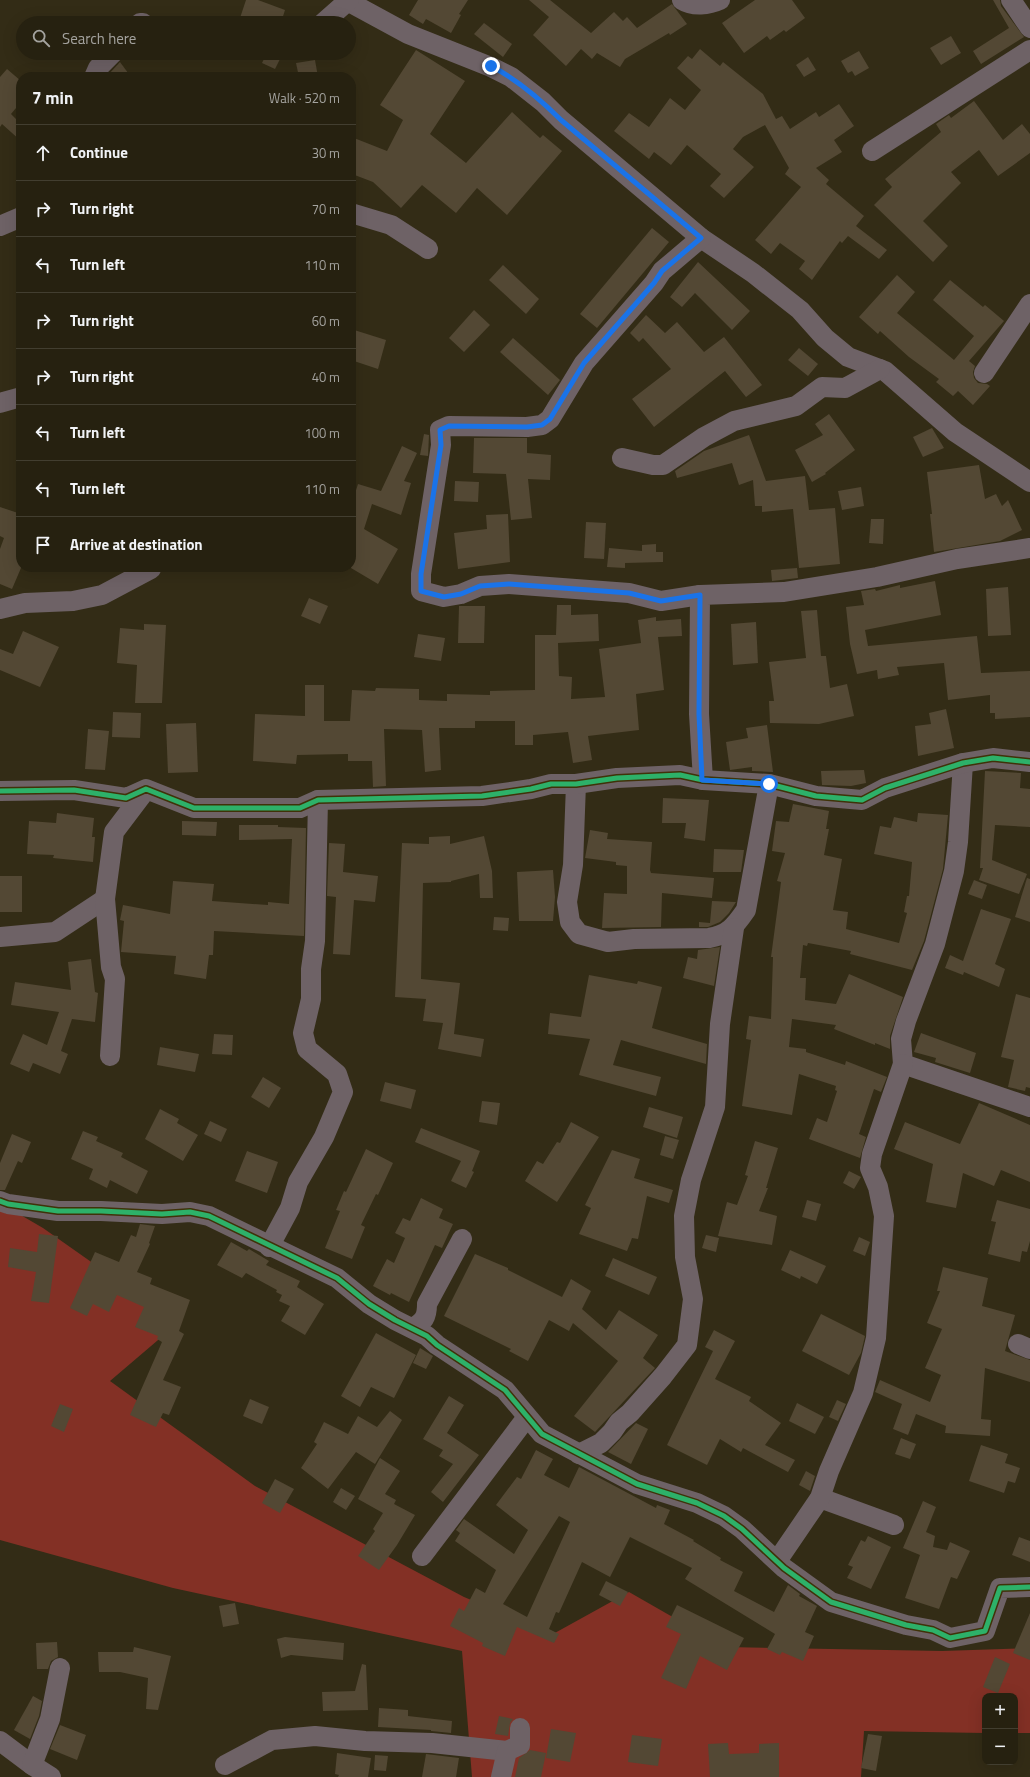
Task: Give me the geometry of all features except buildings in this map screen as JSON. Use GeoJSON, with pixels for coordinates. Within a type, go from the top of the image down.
{"type":"FeatureCollection","features":[{"type":"Feature","properties":{"kind":"street"},"geometry":{"type":"LineString","coordinates":[[682,0],[687,3],[697,4],[720,0]]}},
{"type":"Feature","properties":{"kind":"street"},"geometry":{"type":"LineString","coordinates":[[1011,0],[1030,28]]}},
{"type":"Feature","properties":{"kind":"street"},"geometry":{"type":"LineString","coordinates":[[331,16],[349,1],[408,34],[491,66],[511,77],[543,102],[561,120],[701,238],[753,273],[800,310],[825,338],[848,357],[885,372],[955,432],[1030,482]]}},
{"type":"Feature","properties":{"kind":"street"},"geometry":{"type":"LineString","coordinates":[[872,151],[1030,50]]}},
{"type":"Feature","properties":{"kind":"street"},"geometry":{"type":"LineString","coordinates":[[96,72],[106,60]]}},
{"type":"Feature","properties":{"kind":"street"},"geometry":{"type":"LineString","coordinates":[[356,214],[391,225],[428,249]]}},
{"type":"Feature","properties":{"kind":"street"},"geometry":{"type":"LineString","coordinates":[[0,226],[16,219]]}},
{"type":"Feature","properties":{"kind":"street"},"geometry":{"type":"LineString","coordinates":[[701,238],[662,271],[650,288],[584,363],[550,419],[542,425],[527,427],[449,426],[440,430],[441,445],[421,574],[421,591],[444,597],[461,594],[480,586],[509,584],[629,593],[661,601],[700,595],[784,592],[877,578],[957,559],[1030,548]]}},
{"type":"Feature","properties":{"kind":"street"},"geometry":{"type":"LineString","coordinates":[[984,373],[1030,304]]}},
{"type":"Feature","properties":{"kind":"street"},"geometry":{"type":"LineString","coordinates":[[622,458],[653,465],[662,465],[704,436],[734,421],[796,406],[822,388],[845,388],[880,369]]}},
{"type":"Feature","properties":{"kind":"street"},"geometry":{"type":"LineString","coordinates":[[0,403],[16,398]]}},
{"type":"Feature","properties":{"kind":"street"},"geometry":{"type":"LineString","coordinates":[[0,609],[25,603],[73,601],[102,595],[145,572]]}},
{"type":"Feature","properties":{"kind":"street"},"geometry":{"type":"LineString","coordinates":[[700,595],[699,714],[702,780]]}},
{"type":"Feature","properties":{"kind":"street"},"geometry":{"type":"LineString","coordinates":[[0,791],[74,790],[126,798],[146,789],[194,808],[300,808],[318,800],[482,796],[531,789],[551,784],[576,784],[617,778],[680,776],[702,780],[769,784],[816,796],[862,800],[885,788],[963,763],[993,758],[1030,762]]}},
{"type":"Feature","properties":{"kind":"street"},"geometry":{"type":"LineString","coordinates":[[777,1561],[820,1498],[828,1471],[863,1393],[876,1338],[884,1216],[878,1187],[870,1168],[872,1154],[903,1064],[901,1039],[934,944],[954,871],[958,842],[963,763]]}},
{"type":"Feature","properties":{"kind":"street"},"geometry":{"type":"LineString","coordinates":[[576,784],[573,865],[567,902],[570,922],[579,934],[608,942],[628,939],[709,938],[721,936],[734,928],[746,910],[769,784]]}},
{"type":"Feature","properties":{"kind":"street"},"geometry":{"type":"LineString","coordinates":[[110,1056],[115,979],[112,967],[105,899],[114,832],[146,789]]}},
{"type":"Feature","properties":{"kind":"street"},"geometry":{"type":"LineString","coordinates":[[269,1247],[290,1208],[298,1182],[324,1137],[343,1092],[337,1074],[307,1049],[303,1033],[311,999],[311,969],[315,941],[318,800]]}},
{"type":"Feature","properties":{"kind":"street"},"geometry":{"type":"LineString","coordinates":[[0,937],[55,932],[105,899]]}},
{"type":"Feature","properties":{"kind":"street"},"geometry":{"type":"LineString","coordinates":[[580,1454],[601,1443],[612,1432],[619,1422],[630,1413],[663,1376],[687,1345],[693,1299],[685,1257],[684,1216],[691,1180],[715,1107],[720,1024],[734,928]]}},
{"type":"Feature","properties":{"kind":"street"},"geometry":{"type":"LineString","coordinates":[[903,1064],[1030,1107]]}},
{"type":"Feature","properties":{"kind":"street"},"geometry":{"type":"LineString","coordinates":[[0,1200],[8,1204],[58,1212],[101,1211],[162,1214],[190,1212],[221,1221],[269,1247],[337,1278],[369,1304],[427,1336],[437,1345],[505,1390],[542,1434],[637,1484],[697,1503],[724,1516],[742,1529],[777,1561],[831,1602],[906,1625],[933,1630],[950,1638],[985,1632],[1000,1588],[1030,1587]]}},
{"type":"Feature","properties":{"kind":"street"},"geometry":{"type":"LineString","coordinates":[[412,1328],[422,1323],[427,1314],[427,1304],[462,1240]]}},
{"type":"Feature","properties":{"kind":"street"},"geometry":{"type":"LineString","coordinates":[[422,1556],[527,1417]]}},
{"type":"Feature","properties":{"kind":"street"},"geometry":{"type":"LineString","coordinates":[[820,1498],[894,1525]]}},
{"type":"Feature","properties":{"kind":"street"},"geometry":{"type":"LineString","coordinates":[[32,1765],[50,1719],[60,1668]]}},
{"type":"Feature","properties":{"kind":"street"},"geometry":{"type":"LineString","coordinates":[[225,1773],[272,1740],[315,1736],[365,1741],[432,1743],[507,1751],[520,1745],[520,1728]]}},
{"type":"Feature","properties":{"kind":"street"},"geometry":{"type":"LineString","coordinates":[[0,1740],[32,1765],[51,1777]]}},
{"type":"Feature","properties":{"kind":"street"},"geometry":{"type":"LineString","coordinates":[[501,1777],[507,1751]]}},
{"type":"Feature","properties":{"kind":"shaded area"},"geometry":{"type":"Polygon","coordinates":[[[0,1203],[43,1228],[178,1323],[110,1381],[255,1486],[464,1597],[553,1634],[629,1592],[725,1647],[942,1651],[1030,1648],[1030,1733],[1018,1733],[1018,1693],[982,1693],[982,1733],[864,1731],[861,1777],[472,1777],[462,1651],[173,1588],[0,1540],[0,1203]]]}},
{"type":"Feature","properties":{"kind":"cycle path"},"geometry":{"type":"LineString","coordinates":[[0,791],[74,790],[126,798],[146,789],[194,808],[300,808],[318,800],[482,796],[531,789],[551,784],[576,784],[617,778],[680,775],[703,780],[769,784],[816,796],[862,800],[885,788],[963,763],[993,758],[1030,762]]}},
{"type":"Feature","properties":{"kind":"cycle path"},"geometry":{"type":"LineString","coordinates":[[0,1201],[8,1204],[58,1211],[101,1211],[162,1214],[190,1212],[209,1216],[337,1278],[369,1304],[395,1320],[427,1336],[437,1345],[505,1390],[542,1434],[637,1484],[697,1503],[724,1516],[742,1529],[784,1568],[831,1602],[906,1625],[933,1630],[950,1638],[985,1631],[1000,1588],[1030,1587]]}},
{"type":"Feature","properties":{"kind":"route"},"geometry":{"type":"LineString","coordinates":[[491,66],[511,77],[543,102],[561,120],[675,214],[701,238],[662,271],[636,305],[584,363],[550,419],[542,425],[527,427],[449,426],[440,430],[441,445],[421,574],[421,591],[444,597],[461,594],[480,586],[509,584],[629,593],[661,601],[700,595],[699,714],[702,780],[769,784]]}}]}
